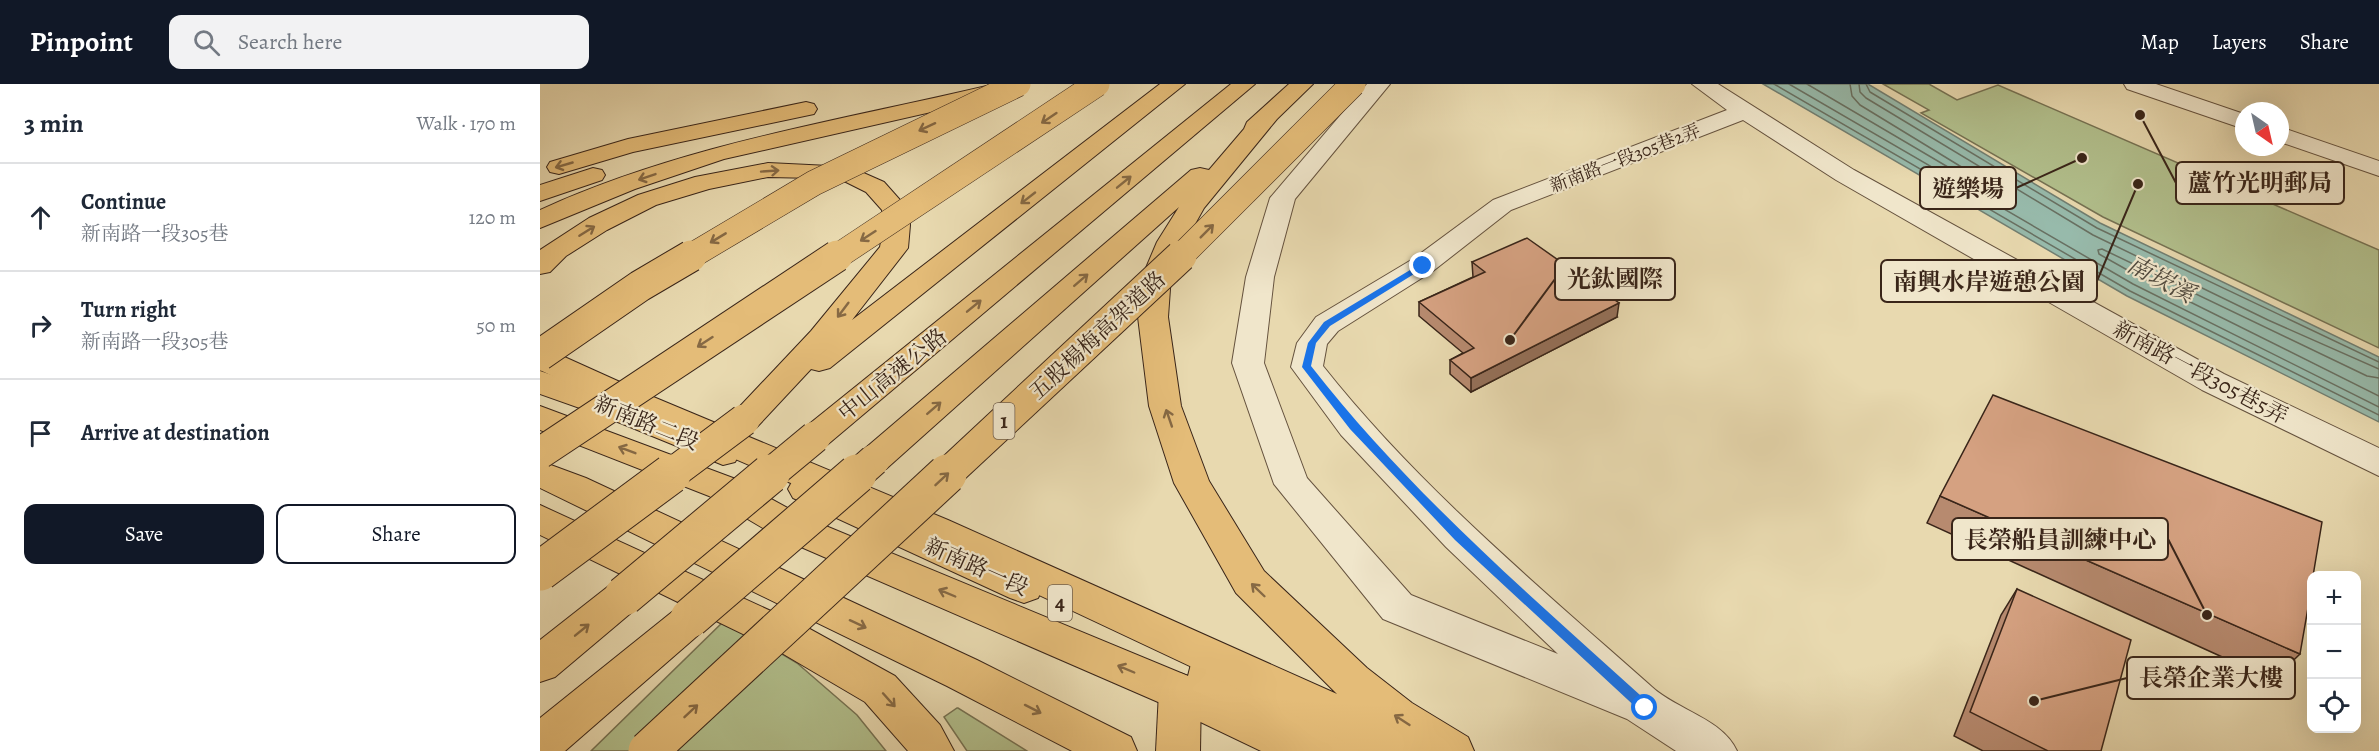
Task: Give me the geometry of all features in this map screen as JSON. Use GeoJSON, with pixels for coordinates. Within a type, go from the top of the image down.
{"type":"FeatureCollection","features":[{"type":"Feature","properties":{"kind":"main road"},"geometry":{"type":"LineString","coordinates":[[540,172],[628,146],[700,130],[950,84]]}},
{"type":"Feature","properties":{"kind":"main road"},"geometry":{"type":"LineString","coordinates":[[540,193],[658,155],[971,84]]}},
{"type":"Feature","properties":{"kind":"main road"},"geometry":{"type":"LineString","coordinates":[[540,220],[588,197],[702,158],[776,138],[948,102],[1019,84]]}},
{"type":"Feature","properties":{"kind":"main road"},"geometry":{"type":"LineString","coordinates":[[1019,84],[814,183],[640,286],[540,355],[558,367],[639,404],[945,534],[1330,711],[1401,751]]}},
{"type":"Feature","properties":{"kind":"main road"},"geometry":{"type":"LineString","coordinates":[[540,453],[1097,84]]}},
{"type":"Feature","properties":{"kind":"main road"},"geometry":{"type":"LineString","coordinates":[[540,571],[744,420],[1174,84]]}},
{"type":"Feature","properties":{"kind":"main road","name":"中山高速公路"},"geometry":{"type":"LineString","coordinates":[[540,664],[1244,84]]}},
{"type":"Feature","properties":{"kind":"main road"},"geometry":{"type":"LineString","coordinates":[[540,745],[874,460],[1302,84]]}},
{"type":"Feature","properties":{"kind":"main road","name":"五股楊梅高架道路"},"geometry":{"type":"LineString","coordinates":[[648,751],[1164,273],[1353,84]]}},
{"type":"Feature","properties":{"kind":"main road"},"geometry":{"type":"LineString","coordinates":[[1270,114],[1193,205],[1171,242],[1157,274],[1153,317],[1165,406],[1192,483],[1250,582],[1352,681],[1397,717],[1452,751]]}},
{"type":"Feature","properties":{"kind":"main road"},"geometry":{"type":"LineString","coordinates":[[540,266],[556,250],[598,224],[647,200],[704,182],[768,170],[816,171],[850,174],[875,187],[895,209],[897,225],[894,248],[822,338],[744,420]]}},
{"type":"Feature","properties":{"kind":"main road","name":"新南路二段"},"geometry":{"type":"LineString","coordinates":[[540,382],[620,410],[752,465]]}},
{"type":"Feature","properties":{"kind":"main road","name":"新南路二段"},"geometry":{"type":"LineString","coordinates":[[540,417],[721,487]]}},
{"type":"Feature","properties":{"kind":"main road","name":"新南路一段"},"geometry":{"type":"LineString","coordinates":[[752,465],[1155,646],[1362,751]]}},
{"type":"Feature","properties":{"kind":"main road"},"geometry":{"type":"LineString","coordinates":[[540,474],[574,487],[653,527],[962,673],[1115,751]]}},
{"type":"Feature","properties":{"kind":"main road","name":"新南路一段"},"geometry":{"type":"LineString","coordinates":[[721,487],[791,527],[1251,723],[1302,751]]}},
{"type":"Feature","properties":{"kind":"main road"},"geometry":{"type":"LineString","coordinates":[[540,519],[794,640],[880,689],[925,739],[932,751]]}},
{"type":"Feature","properties":{"kind":"main road"},"geometry":{"type":"LineString","coordinates":[[566,751],[690,618]]}},
{"type":"Feature","properties":{"kind":"main road"},"geometry":{"type":"LineString","coordinates":[[1178,751],[1180,692]]}},
{"type":"Feature","properties":{"kind":"street"},"geometry":{"type":"LineString","coordinates":[[1379,84],[1282,198],[1260,278],[1248,363],[1292,484],[1397,607],[1645,708],[1715,751]]}},
{"type":"Feature","properties":{"kind":"street","name":"新南路一段305巷5弄"},"geometry":{"type":"LineString","coordinates":[[1703,84],[1748,110],[1845,174],[2202,376],[2379,464]]}},
{"type":"Feature","properties":{"kind":"street"},"geometry":{"type":"LineString","coordinates":[[2135,84],[2235,119]]}},
{"type":"Feature","properties":{"kind":"street","name":"新南路一段305巷2弄"},"geometry":{"type":"LineString","coordinates":[[1645,708],[1459,537],[1353,427],[1306,367],[1312,343],[1327,324],[1423,266],[1502,205],[1748,110]]}},
{"type":"Feature","properties":{"kind":"street"},"geometry":{"type":"LineString","coordinates":[[2289,137],[2379,169]]}},
{"type":"Feature","properties":{"kind":"green space"},"geometry":{"type":"Polygon","coordinates":[[[1883,84],[1929,84],[1957,100],[1998,85],[2379,250],[2379,348],[2103,217],[1921,113],[1929,110],[1883,84]]]}},
{"type":"Feature","properties":{"kind":"green space"},"geometry":{"type":"Polygon","coordinates":[[[725,620],[797,663],[857,715],[886,751],[591,751],[725,620]]]}},
{"type":"Feature","properties":{"kind":"green space"},"geometry":{"type":"Polygon","coordinates":[[[957,708],[1027,751],[967,751],[944,717],[957,708]]]}},
{"type":"Feature","properties":{"kind":"water","name":"南崁溪"},"geometry":{"type":"Polygon","coordinates":[[[1763,84],[1868,84],[2100,223],[2379,357],[2379,422],[2127,296],[1763,84]]]}},
{"type":"Feature","properties":{"kind":"building"},"geometry":{"type":"Polygon","coordinates":[[[1527,238],[1619,303],[1471,378],[1450,360],[1474,348],[1419,302],[1485,272],[1472,262],[1527,238]]]}},
{"type":"Feature","properties":{"kind":"building"},"geometry":{"type":"Polygon","coordinates":[[[1993,395],[2322,522],[2314,571],[2307,571],[2307,614],[2300,654],[1940,496],[1993,395]]]}},
{"type":"Feature","properties":{"kind":"building"},"geometry":{"type":"Polygon","coordinates":[[[2017,589],[2131,640],[2101,751],[2048,751],[1970,712],[2017,589]]]}},
{"type":"Feature","properties":{"kind":"place","name":"蘆竹光明郵局"},"geometry":{"type":"Point","coordinates":[2140,115]}},
{"type":"Feature","properties":{"kind":"place","name":"遊樂場"},"geometry":{"type":"Point","coordinates":[2082,158]}},
{"type":"Feature","properties":{"kind":"place","name":"南興水岸遊憩公園"},"geometry":{"type":"Point","coordinates":[2138,184]}},
{"type":"Feature","properties":{"kind":"place","name":"光鈦國際"},"geometry":{"type":"Point","coordinates":[1510,340]}},
{"type":"Feature","properties":{"kind":"place","name":"長榮船員訓練中心"},"geometry":{"type":"Point","coordinates":[2207,615]}},
{"type":"Feature","properties":{"kind":"place","name":"長榮企業大樓"},"geometry":{"type":"Point","coordinates":[2034,701]}},
{"type":"Feature","properties":{"kind":"route"},"geometry":{"type":"LineString","coordinates":[[1423,266],[1327,324],[1312,343],[1306,367],[1353,427],[1404,477],[1459,537],[1645,708]]}}]}
